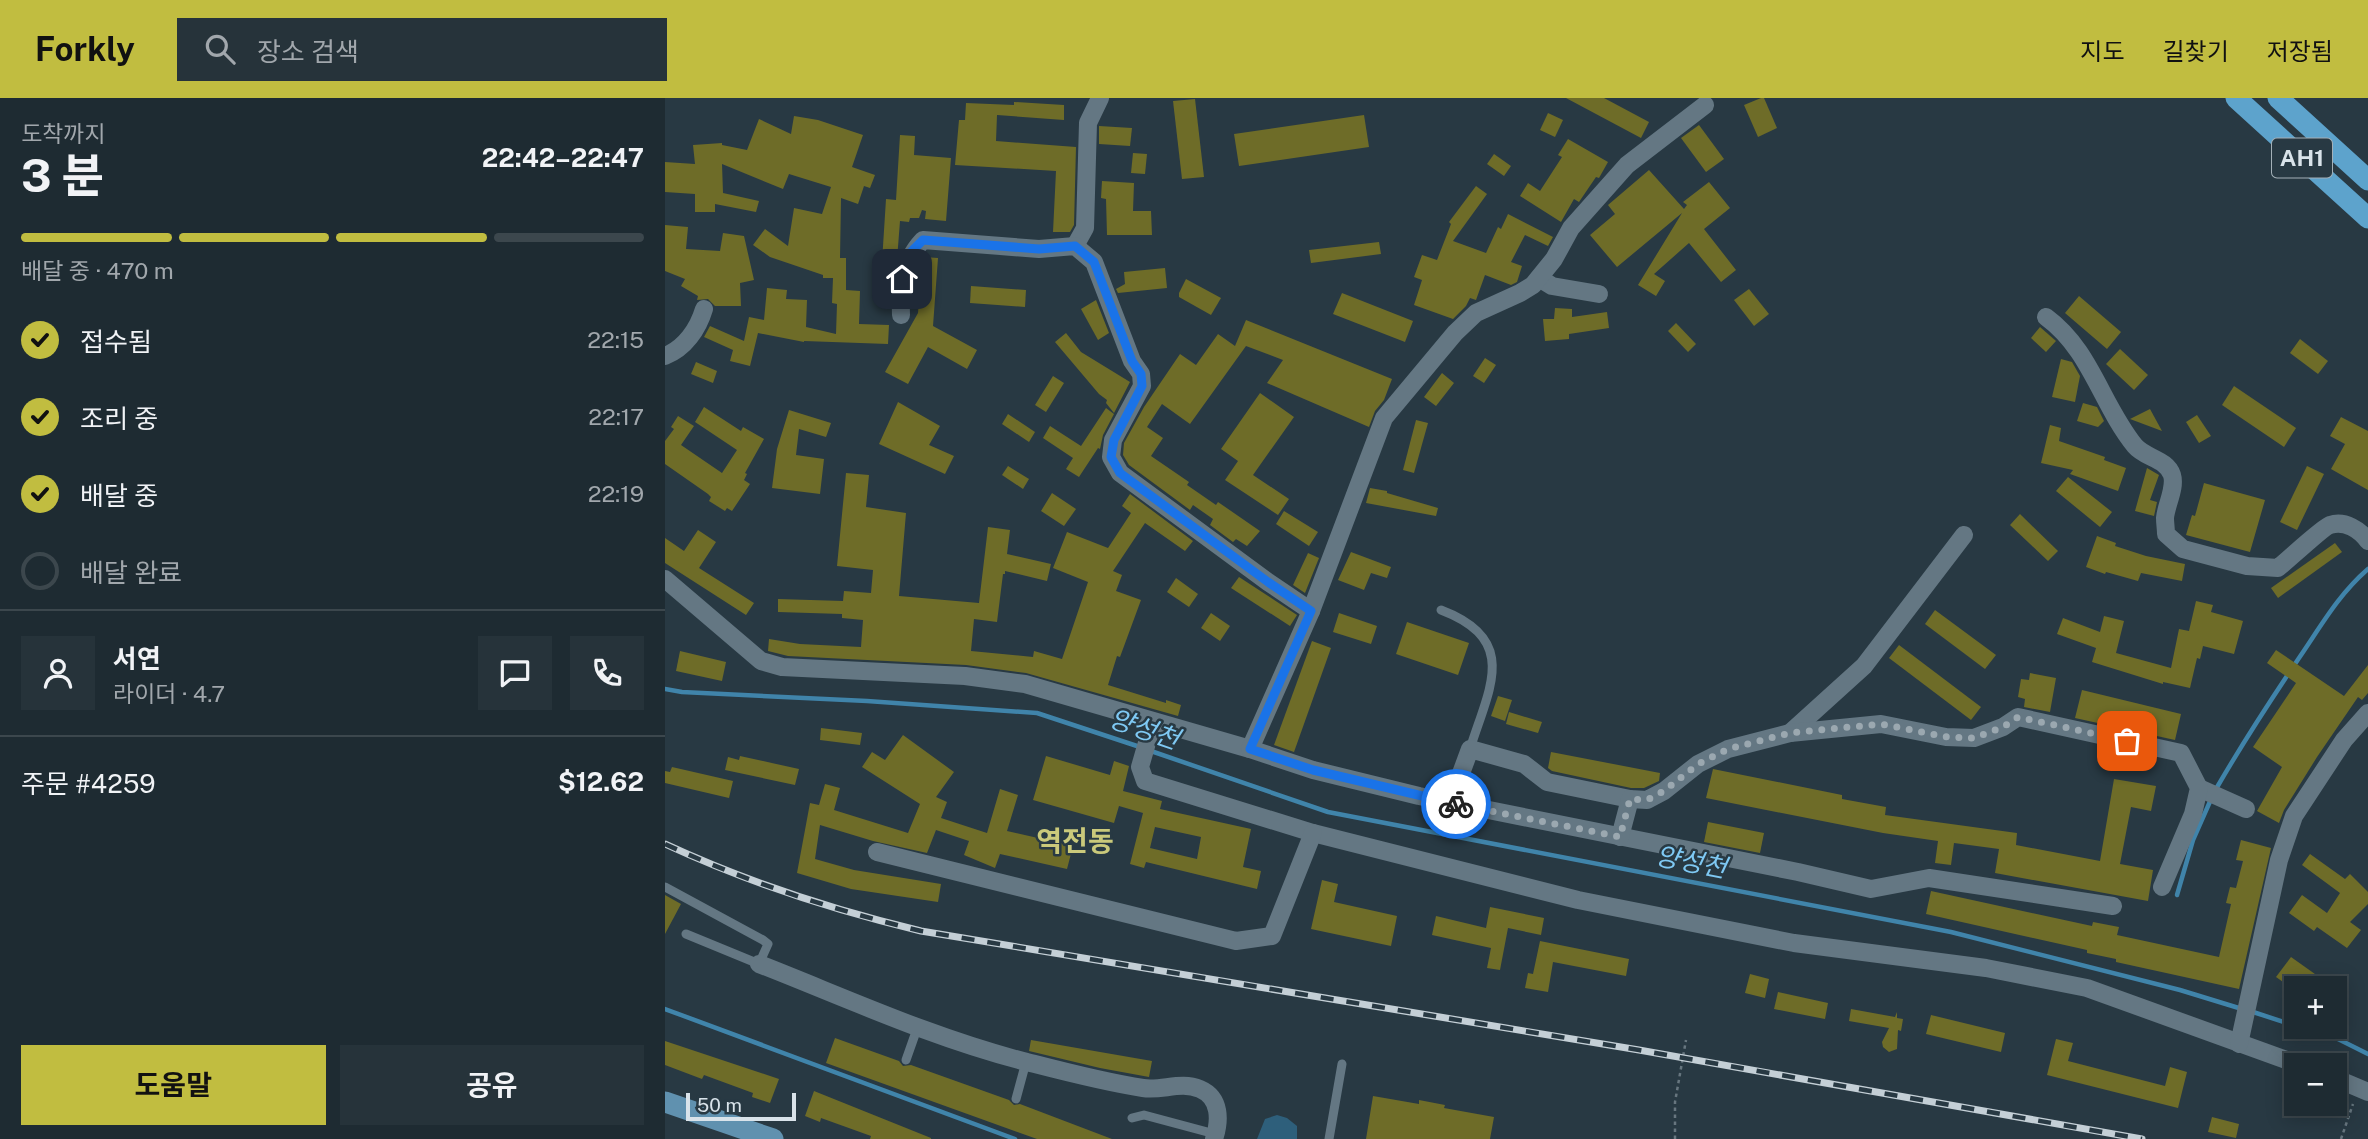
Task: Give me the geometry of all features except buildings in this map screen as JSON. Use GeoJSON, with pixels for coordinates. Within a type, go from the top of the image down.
{"type":"FeatureCollection","features":[{"type":"Feature","properties":{"kind":"highway","name":"AH1"},"geometry":{"type":"LineString","coordinates":[[2236,98],[2368,218]]}},
{"type":"Feature","properties":{"kind":"highway","name":"AH1"},"geometry":{"type":"LineString","coordinates":[[2278,98],[2368,180]]}},
{"type":"Feature","properties":{"kind":"main road"},"geometry":{"type":"LineString","coordinates":[[665,1102],[773,1139]]}},
{"type":"Feature","properties":{"kind":"street"},"geometry":{"type":"LineString","coordinates":[[1075,246],[1085,228],[1088,123],[1100,98]]}},
{"type":"Feature","properties":{"kind":"street"},"geometry":{"type":"LineString","coordinates":[[1250,749],[1311,611],[1384,418],[1455,333],[1476,313],[1520,293],[1539,278],[1571,228],[1627,165],[1705,105]]}},
{"type":"Feature","properties":{"kind":"street"},"geometry":{"type":"LineString","coordinates":[[901,315],[902,279],[912,251],[923,240],[1039,249],[1075,246],[1094,262],[1132,361],[1141,374],[1142,386],[1114,440],[1111,457],[1120,473],[1257,575],[1311,611]]}},
{"type":"Feature","properties":{"kind":"street"},"geometry":{"type":"LineString","coordinates":[[1539,278],[1552,286],[1599,294]]}},
{"type":"Feature","properties":{"kind":"street"},"geometry":{"type":"LineString","coordinates":[[665,356],[689,339],[704,309]]}},
{"type":"Feature","properties":{"kind":"street"},"geometry":{"type":"LineString","coordinates":[[2046,317],[2069,336],[2086,360],[2128,437],[2140,452],[2168,468],[2173,479],[2165,518],[2166,534],[2183,550],[2247,566],[2278,568],[2329,525],[2344,524],[2357,528],[2368,541]]}},
{"type":"Feature","properties":{"kind":"street"},"geometry":{"type":"LineString","coordinates":[[1790,733],[1864,666],[1964,535]]}},
{"type":"Feature","properties":{"kind":"street"},"geometry":{"type":"LineString","coordinates":[[665,579],[742,647],[761,661],[782,667],[965,676],[1025,684],[1151,728],[1250,749],[1313,770],[1450,803],[1871,889],[1929,878],[2113,906]]}},
{"type":"Feature","properties":{"kind":"street"},"geometry":{"type":"LineString","coordinates":[[2239,1044],[2279,860],[2294,816],[2344,740],[2368,713]]}},
{"type":"Feature","properties":{"kind":"street"},"geometry":{"type":"LineString","coordinates":[[1450,803],[1470,749],[1524,764],[1547,782],[1647,800],[1664,791],[1698,764],[1728,749],[1790,733],[1881,724],[1947,737],[1974,738],[2003,727],[2018,717],[2181,753],[2202,789],[2246,809]]}},
{"type":"Feature","properties":{"kind":"street"},"geometry":{"type":"LineString","coordinates":[[1151,728],[1140,767],[1145,781],[1313,833],[1578,900],[1794,943],[1986,968],[2087,988],[2284,1059]]}},
{"type":"Feature","properties":{"kind":"street"},"geometry":{"type":"LineString","coordinates":[[2162,887],[2202,789]]}},
{"type":"Feature","properties":{"kind":"street"},"geometry":{"type":"LineString","coordinates":[[1620,837],[1630,799]]}},
{"type":"Feature","properties":{"kind":"street"},"geometry":{"type":"LineString","coordinates":[[877,852],[1236,941],[1272,936],[1313,833]]}},
{"type":"Feature","properties":{"kind":"street"},"geometry":{"type":"LineString","coordinates":[[759,964],[918,1026],[1026,1062],[1145,1088],[1177,1085],[1199,1088],[1212,1097],[1218,1111],[1215,1136]]}},
{"type":"Feature","properties":{"kind":"street"},"geometry":{"type":"LineString","coordinates":[[2347,1083],[2368,1092]]}},
{"type":"Feature","properties":{"kind":"lane"},"geometry":{"type":"LineString","coordinates":[[1441,610],[1461,617],[1479,631],[1492,652],[1493,675],[1470,749]]}},
{"type":"Feature","properties":{"kind":"lane"},"geometry":{"type":"LineString","coordinates":[[665,887],[763,940],[768,944],[768,948],[759,964],[686,934]]}},
{"type":"Feature","properties":{"kind":"lane"},"geometry":{"type":"LineString","coordinates":[[906,1060],[918,1026]]}},
{"type":"Feature","properties":{"kind":"lane"},"geometry":{"type":"LineString","coordinates":[[1016,1098],[1026,1062]]}},
{"type":"Feature","properties":{"kind":"lane"},"geometry":{"type":"LineString","coordinates":[[1329,1139],[1342,1064]]}},
{"type":"Feature","properties":{"kind":"lane"},"geometry":{"type":"LineString","coordinates":[[1132,1118],[1144,1115],[1215,1136]]}},
{"type":"Feature","properties":{"kind":"path"},"geometry":{"type":"LineString","coordinates":[[1675,1139],[1675,1102],[1686,1040]]}},
{"type":"Feature","properties":{"kind":"path"},"geometry":{"type":"LineString","coordinates":[[2341,1139],[2349,1119]]}},
{"type":"Feature","properties":{"kind":"shaded area"},"geometry":{"type":"Polygon","coordinates":[[[1277,1115],[1287,1118],[1297,1126],[1297,1139],[1257,1139],[1265,1119],[1277,1115]]]}},
{"type":"Feature","properties":{"kind":"waterway"},"geometry":{"type":"LineString","coordinates":[[2216,789],[2256,723],[2323,623],[2348,589],[2368,569]]}},
{"type":"Feature","properties":{"kind":"waterway","name":"양성천"},"geometry":{"type":"LineString","coordinates":[[665,689],[1037,713],[1140,747]]}},
{"type":"Feature","properties":{"kind":"waterway","name":"양성천"},"geometry":{"type":"LineString","coordinates":[[1148,750],[1328,812],[1951,932],[2180,990],[2242,1009]]}},
{"type":"Feature","properties":{"kind":"waterway"},"geometry":{"type":"LineString","coordinates":[[2177,895],[2193,840],[2212,797]]}},
{"type":"Feature","properties":{"kind":"waterway"},"geometry":{"type":"LineString","coordinates":[[665,1009],[1015,1139]]}},
{"type":"Feature","properties":{"kind":"waterway","name":"양성천"},"geometry":{"type":"LineString","coordinates":[[2250,1011],[2284,1022]]}},
{"type":"Feature","properties":{"kind":"waterway","name":"양성천"},"geometry":{"type":"LineString","coordinates":[[2338,1039],[2368,1054]]}},
{"type":"Feature","properties":{"kind":"railway"},"geometry":{"type":"LineString","coordinates":[[665,844],[727,871],[791,894],[921,931],[1639,1050],[2142,1139]]}},
{"type":"Feature","properties":{"kind":"way so far"},"geometry":{"type":"LineString","coordinates":[[1456,804],[1620,837],[1630,799],[1647,800],[1664,791],[1698,764],[1728,749],[1790,733],[1881,724],[1947,737],[1974,738],[2003,727],[2018,717],[2127,741]]}},
{"type":"Feature","properties":{"kind":"district","name":"역전동"},"geometry":{"type":"Point","coordinates":[1075,841]}},
{"type":"Feature","properties":{"kind":"route"},"geometry":{"type":"LineString","coordinates":[[902,279],[912,251],[923,240],[1039,249],[1075,246],[1094,262],[1132,361],[1141,374],[1142,386],[1114,440],[1111,457],[1120,473],[1311,611],[1250,749],[1313,770],[1456,804]]}}]}
